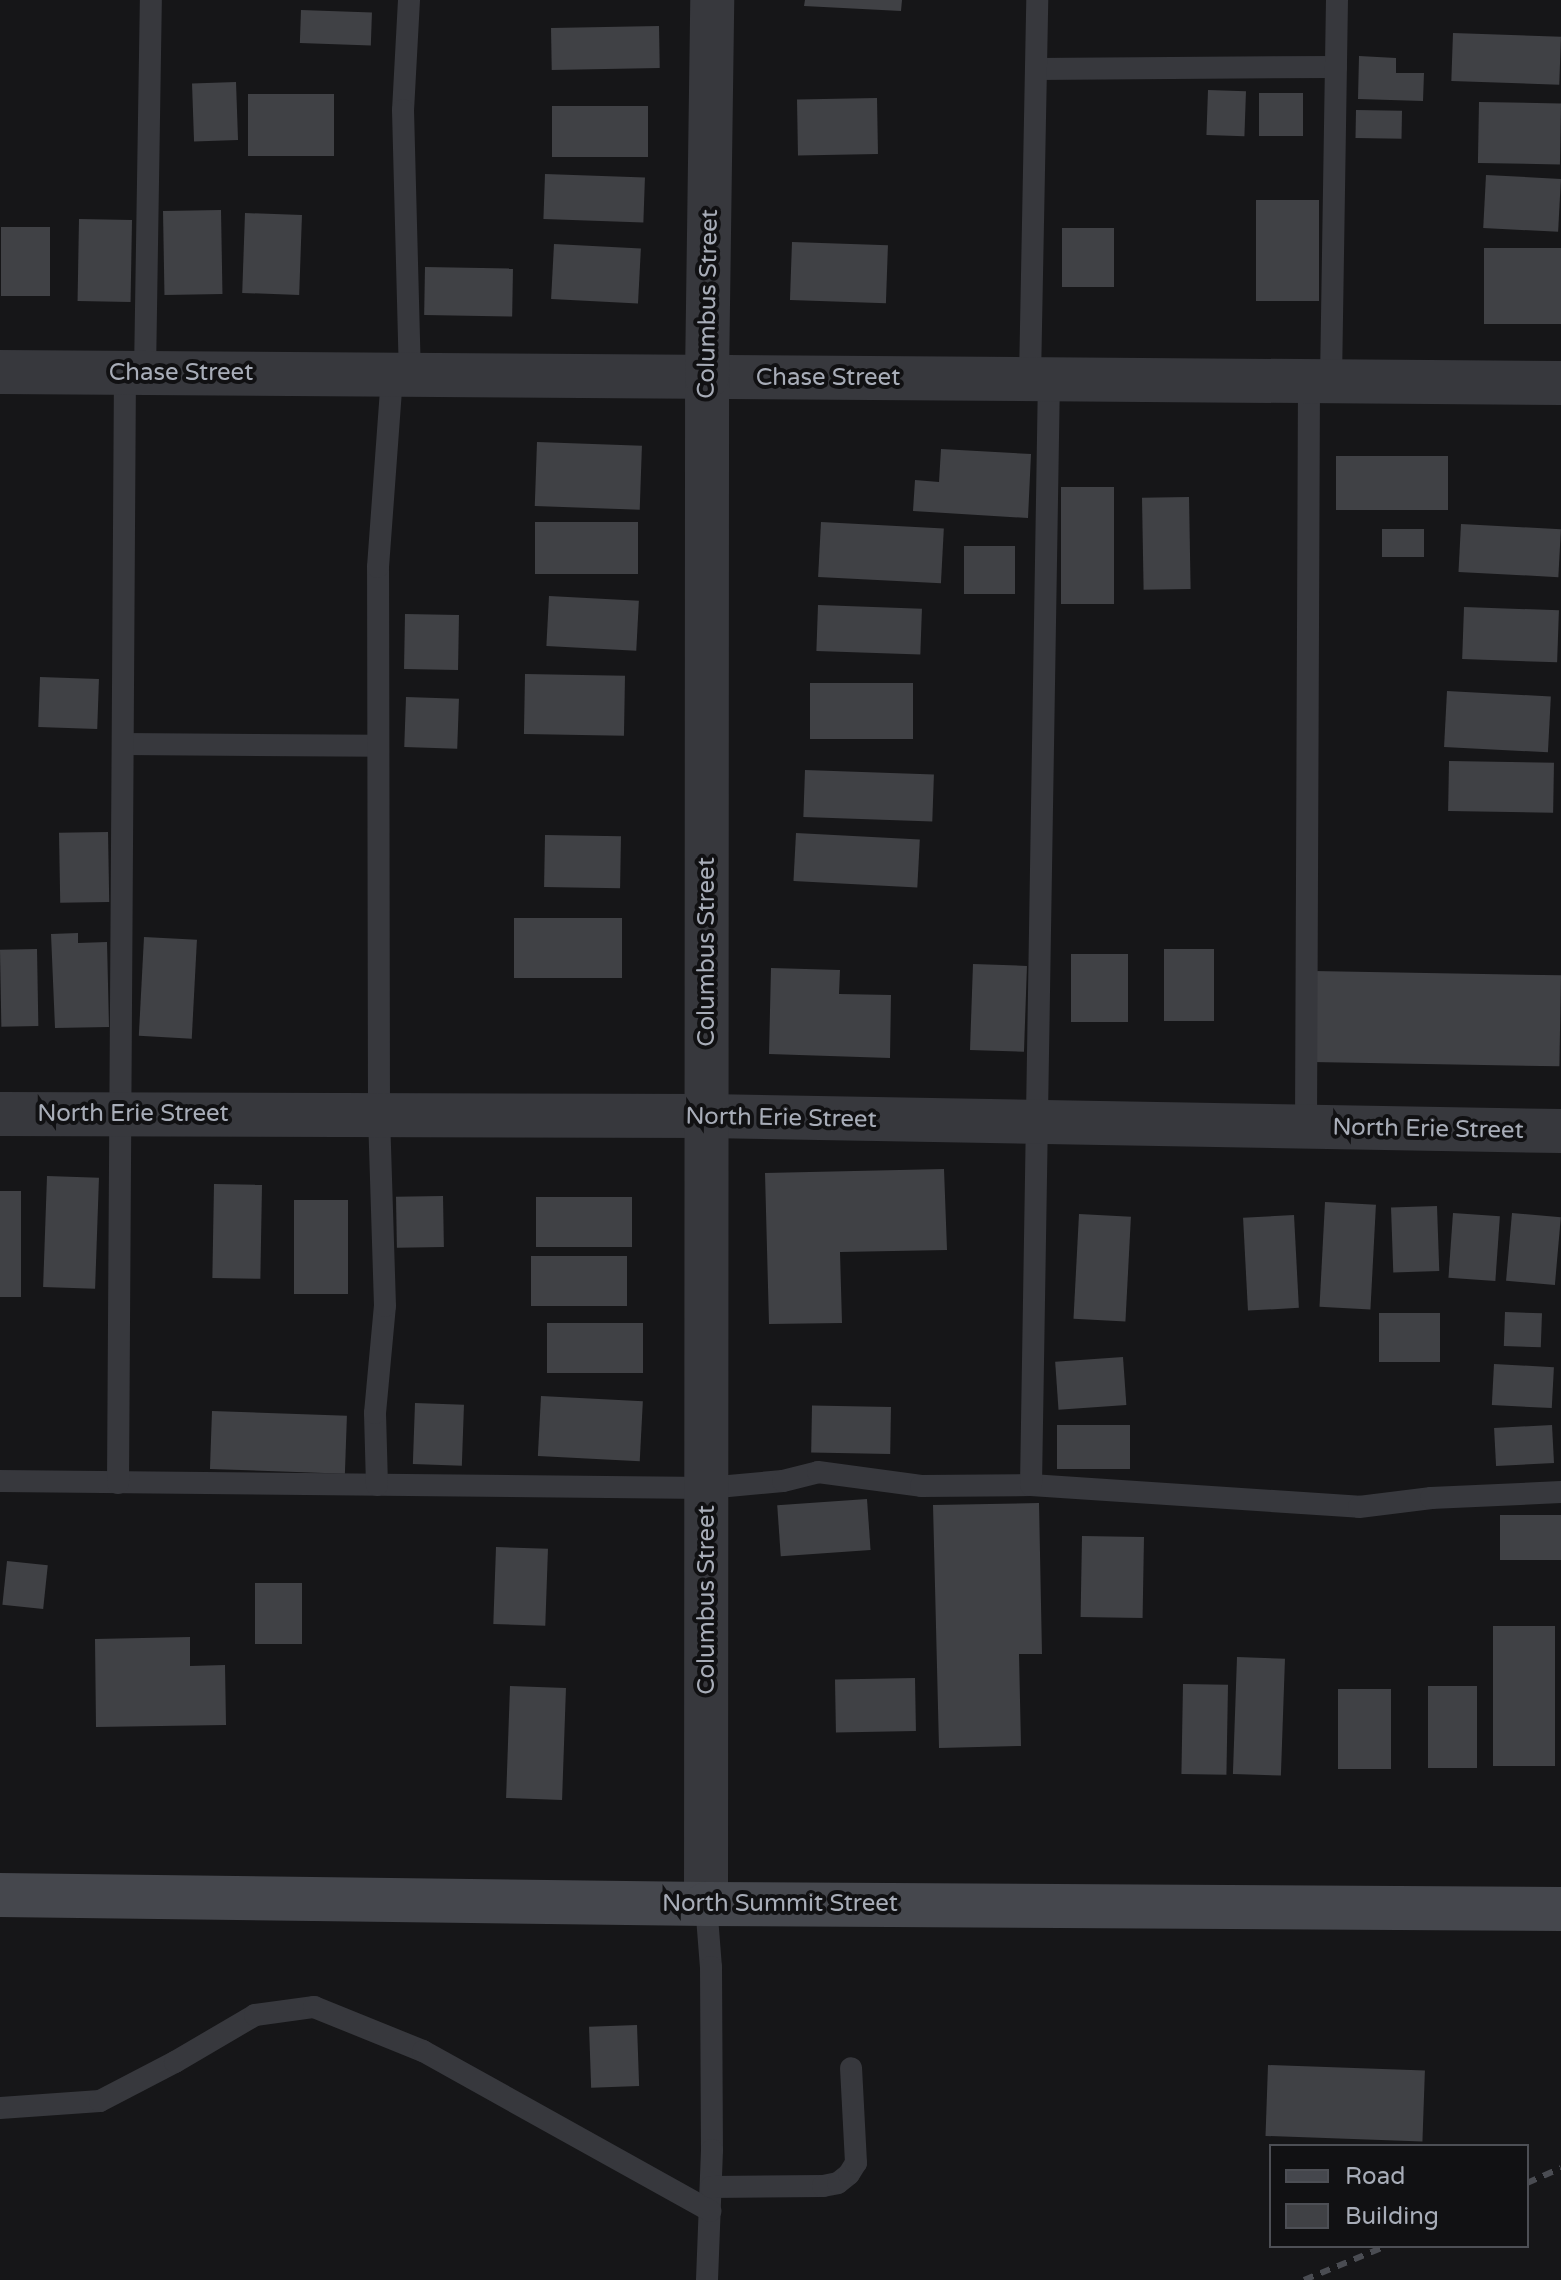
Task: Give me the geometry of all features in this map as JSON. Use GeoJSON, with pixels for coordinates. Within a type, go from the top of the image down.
{"type":"FeatureCollection","features":[{"type":"Feature","properties":{"kind":"main road","name":"North Summit Street"},"geometry":{"type":"LineString","coordinates":[[0,1895],[706,1904],[1561,1909]]}},
{"type":"Feature","properties":{"kind":"street","name":"Columbus Street"},"geometry":{"type":"LineString","coordinates":[[706,1904],[707,377],[712,0]]}},
{"type":"Feature","properties":{"kind":"street","name":"Chase Street"},"geometry":{"type":"LineString","coordinates":[[0,372],[1561,383]]}},
{"type":"Feature","properties":{"kind":"street","name":"North Erie Street"},"geometry":{"type":"LineString","coordinates":[[0,1114],[707,1116],[1561,1131]]}},
{"type":"Feature","properties":{"kind":"lane"},"geometry":{"type":"LineString","coordinates":[[118,1483],[123,744],[151,0]]}},
{"type":"Feature","properties":{"kind":"lane"},"geometry":{"type":"LineString","coordinates":[[377,1485],[375,1413],[385,1306],[379,1115],[380,509],[401,375],[403,110],[409,0]]}},
{"type":"Feature","properties":{"kind":"lane"},"geometry":{"type":"LineString","coordinates":[[1031,1485],[1037,1122],[1040,379],[1037,0]]}},
{"type":"Feature","properties":{"kind":"lane"},"geometry":{"type":"LineString","coordinates":[[1306,1126],[1320,381],[1337,0]]}},
{"type":"Feature","properties":{"kind":"lane"},"geometry":{"type":"LineString","coordinates":[[1036,69],[1336,67]]}},
{"type":"Feature","properties":{"kind":"lane"},"geometry":{"type":"LineString","coordinates":[[123,744],[378,746]]}},
{"type":"Feature","properties":{"kind":"lane"},"geometry":{"type":"LineString","coordinates":[[0,1481],[707,1488],[783,1481],[818,1472],[921,1486],[1031,1485],[1359,1507],[1431,1498],[1561,1492]]}},
{"type":"Feature","properties":{"kind":"lane"},"geometry":{"type":"LineString","coordinates":[[706,1904],[711,1967],[711,2187],[707,2280]]}},
{"type":"Feature","properties":{"kind":"lane"},"geometry":{"type":"LineString","coordinates":[[0,2108],[100,2101],[255,2015],[314,2007],[423,2051],[710,2211]]}},
{"type":"Feature","properties":{"kind":"lane"},"geometry":{"type":"LineString","coordinates":[[711,2187],[823,2186],[838,2183],[849,2174],[856,2163],[851,2068]]}},
{"type":"Feature","properties":{"kind":"building"},"geometry":{"type":"Polygon","coordinates":[[[805,0],[902,0],[901,11],[804,6],[805,0]]]}},
{"type":"Feature","properties":{"kind":"building"},"geometry":{"type":"Polygon","coordinates":[[[301,10],[372,12],[371,45],[300,43],[301,10]]]}},
{"type":"Feature","properties":{"kind":"building"},"geometry":{"type":"Polygon","coordinates":[[[659,26],[660,68],[552,70],[551,28],[659,26]]]}},
{"type":"Feature","properties":{"kind":"building"},"geometry":{"type":"Polygon","coordinates":[[[1453,33],[1561,37],[1559,85],[1451,81],[1453,33]]]}},
{"type":"Feature","properties":{"kind":"building"},"geometry":{"type":"Polygon","coordinates":[[[1359,56],[1396,58],[1396,73],[1424,73],[1423,101],[1358,99],[1359,56]]]}},
{"type":"Feature","properties":{"kind":"building"},"geometry":{"type":"Polygon","coordinates":[[[236,82],[238,140],[194,142],[192,84],[236,82]]]}},
{"type":"Feature","properties":{"kind":"building"},"geometry":{"type":"Polygon","coordinates":[[[1208,90],[1246,91],[1244,136],[1206,135],[1208,90]]]}},
{"type":"Feature","properties":{"kind":"building"},"geometry":{"type":"Polygon","coordinates":[[[1259,93],[1303,93],[1303,136],[1259,136],[1259,93]]]}},
{"type":"Feature","properties":{"kind":"building"},"geometry":{"type":"Polygon","coordinates":[[[248,94],[334,94],[334,156],[248,156],[248,94]]]}},
{"type":"Feature","properties":{"kind":"building"},"geometry":{"type":"Polygon","coordinates":[[[877,98],[878,154],[798,155],[797,99],[877,98]]]}},
{"type":"Feature","properties":{"kind":"building"},"geometry":{"type":"Polygon","coordinates":[[[1479,102],[1561,103],[1560,164],[1478,163],[1479,102]]]}},
{"type":"Feature","properties":{"kind":"building"},"geometry":{"type":"Polygon","coordinates":[[[552,106],[648,106],[648,157],[552,157],[552,106]]]}},
{"type":"Feature","properties":{"kind":"building"},"geometry":{"type":"Polygon","coordinates":[[[1356,110],[1402,111],[1402,139],[1356,138],[1356,110]]]}},
{"type":"Feature","properties":{"kind":"building"},"geometry":{"type":"Polygon","coordinates":[[[545,174],[645,177],[643,222],[543,219],[545,174]]]}},
{"type":"Feature","properties":{"kind":"building"},"geometry":{"type":"Polygon","coordinates":[[[1486,175],[1561,179],[1558,232],[1483,228],[1486,175]]]}},
{"type":"Feature","properties":{"kind":"building"},"geometry":{"type":"Polygon","coordinates":[[[1256,200],[1319,200],[1319,301],[1256,301],[1256,200]]]}},
{"type":"Feature","properties":{"kind":"building"},"geometry":{"type":"Polygon","coordinates":[[[221,210],[222,294],[164,295],[163,211],[221,210]]]}},
{"type":"Feature","properties":{"kind":"building"},"geometry":{"type":"Polygon","coordinates":[[[245,213],[302,215],[299,295],[242,293],[245,213]]]}},
{"type":"Feature","properties":{"kind":"building"},"geometry":{"type":"Polygon","coordinates":[[[79,219],[132,220],[131,302],[78,301],[79,219]]]}},
{"type":"Feature","properties":{"kind":"building"},"geometry":{"type":"Polygon","coordinates":[[[1,227],[50,227],[50,296],[1,296],[1,227]]]}},
{"type":"Feature","properties":{"kind":"building"},"geometry":{"type":"Polygon","coordinates":[[[1062,228],[1114,228],[1114,287],[1062,287],[1062,228]]]}},
{"type":"Feature","properties":{"kind":"building"},"geometry":{"type":"Polygon","coordinates":[[[792,242],[888,245],[886,303],[790,300],[792,242]]]}},
{"type":"Feature","properties":{"kind":"building"},"geometry":{"type":"Polygon","coordinates":[[[554,244],[641,249],[638,303],[551,299],[554,244]]]}},
{"type":"Feature","properties":{"kind":"building"},"geometry":{"type":"Polygon","coordinates":[[[1484,248],[1561,248],[1561,324],[1484,324],[1484,248]]]}},
{"type":"Feature","properties":{"kind":"building"},"geometry":{"type":"Polygon","coordinates":[[[425,267],[513,269],[512,317],[424,315],[425,267]]]}},
{"type":"Feature","properties":{"kind":"building"},"geometry":{"type":"Polygon","coordinates":[[[537,442],[642,446],[640,510],[535,506],[537,442]]]}},
{"type":"Feature","properties":{"kind":"building"},"geometry":{"type":"Polygon","coordinates":[[[941,449],[1031,454],[1028,518],[913,511],[915,480],[939,482],[941,449]]]}},
{"type":"Feature","properties":{"kind":"building"},"geometry":{"type":"Polygon","coordinates":[[[1336,456],[1448,456],[1448,510],[1336,510],[1336,456]]]}},
{"type":"Feature","properties":{"kind":"building"},"geometry":{"type":"Polygon","coordinates":[[[1061,487],[1114,487],[1114,604],[1061,604],[1061,487]]]}},
{"type":"Feature","properties":{"kind":"building"},"geometry":{"type":"Polygon","coordinates":[[[1189,497],[1191,589],[1144,590],[1142,498],[1189,497]]]}},
{"type":"Feature","properties":{"kind":"building"},"geometry":{"type":"Polygon","coordinates":[[[535,522],[638,522],[638,574],[535,574],[535,522]]]}},
{"type":"Feature","properties":{"kind":"building"},"geometry":{"type":"Polygon","coordinates":[[[821,522],[944,528],[941,583],[818,577],[821,522]]]}},
{"type":"Feature","properties":{"kind":"building"},"geometry":{"type":"Polygon","coordinates":[[[1461,524],[1561,529],[1558,577],[1458,572],[1461,524]]]}},
{"type":"Feature","properties":{"kind":"building"},"geometry":{"type":"Polygon","coordinates":[[[1382,529],[1424,529],[1424,557],[1382,557],[1382,529]]]}},
{"type":"Feature","properties":{"kind":"building"},"geometry":{"type":"Polygon","coordinates":[[[964,546],[1015,546],[1015,594],[964,594],[964,546]]]}},
{"type":"Feature","properties":{"kind":"building"},"geometry":{"type":"Polygon","coordinates":[[[549,596],[639,601],[636,651],[546,646],[549,596]]]}},
{"type":"Feature","properties":{"kind":"building"},"geometry":{"type":"Polygon","coordinates":[[[818,605],[922,609],[920,655],[816,651],[818,605]]]}},
{"type":"Feature","properties":{"kind":"building"},"geometry":{"type":"Polygon","coordinates":[[[1464,607],[1559,610],[1557,662],[1462,659],[1464,607]]]}},
{"type":"Feature","properties":{"kind":"building"},"geometry":{"type":"Polygon","coordinates":[[[405,614],[459,615],[458,670],[404,669],[405,614]]]}},
{"type":"Feature","properties":{"kind":"building"},"geometry":{"type":"Polygon","coordinates":[[[525,674],[625,676],[624,736],[524,734],[525,674]]]}},
{"type":"Feature","properties":{"kind":"building"},"geometry":{"type":"Polygon","coordinates":[[[40,677],[99,679],[97,729],[38,727],[40,677]]]}},
{"type":"Feature","properties":{"kind":"building"},"geometry":{"type":"Polygon","coordinates":[[[810,683],[913,683],[913,739],[810,739],[810,683]]]}},
{"type":"Feature","properties":{"kind":"building"},"geometry":{"type":"Polygon","coordinates":[[[1447,691],[1551,696],[1548,752],[1444,747],[1447,691]]]}},
{"type":"Feature","properties":{"kind":"building"},"geometry":{"type":"Polygon","coordinates":[[[406,697],[459,699],[457,749],[404,747],[406,697]]]}},
{"type":"Feature","properties":{"kind":"building"},"geometry":{"type":"Polygon","coordinates":[[[1449,761],[1554,763],[1553,813],[1448,811],[1449,761]]]}},
{"type":"Feature","properties":{"kind":"building"},"geometry":{"type":"Polygon","coordinates":[[[805,770],[934,775],[932,821],[803,817],[805,770]]]}},
{"type":"Feature","properties":{"kind":"building"},"geometry":{"type":"Polygon","coordinates":[[[108,832],[109,902],[60,903],[59,833],[108,832]]]}},
{"type":"Feature","properties":{"kind":"building"},"geometry":{"type":"Polygon","coordinates":[[[796,833],[920,839],[917,887],[793,881],[796,833]]]}},
{"type":"Feature","properties":{"kind":"building"},"geometry":{"type":"Polygon","coordinates":[[[545,835],[621,836],[620,888],[544,887],[545,835]]]}},
{"type":"Feature","properties":{"kind":"building"},"geometry":{"type":"Polygon","coordinates":[[[514,918],[622,918],[622,978],[514,978],[514,918]]]}},
{"type":"Feature","properties":{"kind":"building"},"geometry":{"type":"Polygon","coordinates":[[[78,933],[78,943],[107,942],[109,1027],[55,1028],[51,934],[78,933]]]}},
{"type":"Feature","properties":{"kind":"building"},"geometry":{"type":"Polygon","coordinates":[[[144,937],[197,940],[192,1039],[139,1036],[144,937]]]}},
{"type":"Feature","properties":{"kind":"building"},"geometry":{"type":"Polygon","coordinates":[[[37,949],[38,1026],[1,1027],[0,950],[37,949]]]}},
{"type":"Feature","properties":{"kind":"building"},"geometry":{"type":"Polygon","coordinates":[[[1164,949],[1214,949],[1214,1021],[1164,1021],[1164,949]]]}},
{"type":"Feature","properties":{"kind":"building"},"geometry":{"type":"Polygon","coordinates":[[[1071,954],[1128,954],[1128,1022],[1071,1022],[1071,954]]]}},
{"type":"Feature","properties":{"kind":"building"},"geometry":{"type":"Polygon","coordinates":[[[973,964],[1027,966],[1024,1052],[970,1050],[973,964]]]}},
{"type":"Feature","properties":{"kind":"building"},"geometry":{"type":"Polygon","coordinates":[[[771,968],[840,970],[839,994],[891,995],[890,1058],[769,1054],[771,968]]]}},
{"type":"Feature","properties":{"kind":"building"},"geometry":{"type":"Polygon","coordinates":[[[1313,971],[1561,975],[1559,1066],[1311,1062],[1313,971]]]}},
{"type":"Feature","properties":{"kind":"building"},"geometry":{"type":"Polygon","coordinates":[[[944,1169],[947,1250],[840,1252],[842,1323],[769,1324],[765,1173],[944,1169]]]}},
{"type":"Feature","properties":{"kind":"building"},"geometry":{"type":"Polygon","coordinates":[[[47,1176],[99,1178],[95,1289],[43,1287],[47,1176]]]}},
{"type":"Feature","properties":{"kind":"building"},"geometry":{"type":"Polygon","coordinates":[[[214,1184],[262,1185],[260,1279],[212,1278],[214,1184]]]}},
{"type":"Feature","properties":{"kind":"building"},"geometry":{"type":"Polygon","coordinates":[[[0,1191],[21,1191],[21,1297],[0,1297],[0,1191]]]}},
{"type":"Feature","properties":{"kind":"building"},"geometry":{"type":"Polygon","coordinates":[[[443,1196],[444,1247],[397,1248],[396,1197],[443,1196]]]}},
{"type":"Feature","properties":{"kind":"building"},"geometry":{"type":"Polygon","coordinates":[[[536,1197],[632,1197],[632,1247],[536,1247],[536,1197]]]}},
{"type":"Feature","properties":{"kind":"building"},"geometry":{"type":"Polygon","coordinates":[[[294,1200],[348,1200],[348,1294],[294,1294],[294,1200]]]}},
{"type":"Feature","properties":{"kind":"building"},"geometry":{"type":"Polygon","coordinates":[[[1325,1202],[1376,1205],[1370,1310],[1320,1307],[1325,1202]]]}},
{"type":"Feature","properties":{"kind":"building"},"geometry":{"type":"Polygon","coordinates":[[[1437,1206],[1439,1271],[1393,1273],[1391,1208],[1437,1206]]]}},
{"type":"Feature","properties":{"kind":"building"},"geometry":{"type":"Polygon","coordinates":[[[1453,1213],[1500,1216],[1495,1281],[1448,1278],[1453,1213]]]}},
{"type":"Feature","properties":{"kind":"building"},"geometry":{"type":"Polygon","coordinates":[[[1512,1213],[1561,1217],[1555,1285],[1506,1281],[1512,1213]]]}},
{"type":"Feature","properties":{"kind":"building"},"geometry":{"type":"Polygon","coordinates":[[[1079,1214],[1131,1217],[1125,1322],[1074,1319],[1079,1214]]]}},
{"type":"Feature","properties":{"kind":"building"},"geometry":{"type":"Polygon","coordinates":[[[1294,1215],[1299,1308],[1248,1311],[1243,1218],[1294,1215]]]}},
{"type":"Feature","properties":{"kind":"building"},"geometry":{"type":"Polygon","coordinates":[[[531,1256],[627,1256],[627,1306],[531,1306],[531,1256]]]}},
{"type":"Feature","properties":{"kind":"building"},"geometry":{"type":"Polygon","coordinates":[[[1505,1312],[1542,1313],[1541,1347],[1504,1346],[1505,1312]]]}},
{"type":"Feature","properties":{"kind":"building"},"geometry":{"type":"Polygon","coordinates":[[[1379,1313],[1440,1313],[1440,1362],[1379,1362],[1379,1313]]]}},
{"type":"Feature","properties":{"kind":"building"},"geometry":{"type":"Polygon","coordinates":[[[547,1323],[643,1323],[643,1373],[547,1373],[547,1323]]]}},
{"type":"Feature","properties":{"kind":"building"},"geometry":{"type":"Polygon","coordinates":[[[1123,1357],[1126,1405],[1059,1410],[1055,1362],[1123,1357]]]}},
{"type":"Feature","properties":{"kind":"building"},"geometry":{"type":"Polygon","coordinates":[[[1494,1364],[1554,1367],[1552,1408],[1492,1405],[1494,1364]]]}},
{"type":"Feature","properties":{"kind":"building"},"geometry":{"type":"Polygon","coordinates":[[[541,1396],[643,1401],[640,1461],[538,1456],[541,1396]]]}},
{"type":"Feature","properties":{"kind":"building"},"geometry":{"type":"Polygon","coordinates":[[[415,1403],[464,1405],[462,1466],[413,1464],[415,1403]]]}},
{"type":"Feature","properties":{"kind":"building"},"geometry":{"type":"Polygon","coordinates":[[[812,1406],[891,1407],[890,1454],[811,1453],[812,1406]]]}},
{"type":"Feature","properties":{"kind":"building"},"geometry":{"type":"Polygon","coordinates":[[[212,1411],[347,1416],[345,1474],[210,1469],[212,1411]]]}},
{"type":"Feature","properties":{"kind":"building"},"geometry":{"type":"Polygon","coordinates":[[[1057,1425],[1130,1425],[1130,1469],[1057,1469],[1057,1425]]]}},
{"type":"Feature","properties":{"kind":"building"},"geometry":{"type":"Polygon","coordinates":[[[1552,1425],[1554,1463],[1496,1466],[1494,1428],[1552,1425]]]}},
{"type":"Feature","properties":{"kind":"building"},"geometry":{"type":"Polygon","coordinates":[[[867,1499],[871,1550],[781,1556],[777,1505],[867,1499]]]}},
{"type":"Feature","properties":{"kind":"building"},"geometry":{"type":"Polygon","coordinates":[[[1039,1503],[1042,1654],[1019,1654],[1021,1746],[939,1748],[933,1505],[1039,1503]]]}},
{"type":"Feature","properties":{"kind":"building"},"geometry":{"type":"Polygon","coordinates":[[[1500,1515],[1561,1515],[1561,1560],[1500,1560],[1500,1515]]]}},
{"type":"Feature","properties":{"kind":"building"},"geometry":{"type":"Polygon","coordinates":[[[1082,1536],[1144,1537],[1143,1618],[1081,1617],[1082,1536]]]}},
{"type":"Feature","properties":{"kind":"building"},"geometry":{"type":"Polygon","coordinates":[[[496,1547],[548,1549],[545,1626],[493,1624],[496,1547]]]}},
{"type":"Feature","properties":{"kind":"building"},"geometry":{"type":"Polygon","coordinates":[[[7,1561],[48,1565],[43,1609],[2,1605],[7,1561]]]}},
{"type":"Feature","properties":{"kind":"building"},"geometry":{"type":"Polygon","coordinates":[[[255,1583],[302,1583],[302,1644],[255,1644],[255,1583]]]}},
{"type":"Feature","properties":{"kind":"building"},"geometry":{"type":"Polygon","coordinates":[[[1493,1626],[1555,1626],[1555,1766],[1493,1766],[1493,1626]]]}},
{"type":"Feature","properties":{"kind":"building"},"geometry":{"type":"Polygon","coordinates":[[[190,1637],[190,1666],[225,1665],[226,1725],[96,1727],[95,1639],[190,1637]]]}},
{"type":"Feature","properties":{"kind":"building"},"geometry":{"type":"Polygon","coordinates":[[[1237,1657],[1285,1659],[1281,1776],[1233,1774],[1237,1657]]]}},
{"type":"Feature","properties":{"kind":"building"},"geometry":{"type":"Polygon","coordinates":[[[915,1678],[916,1731],[836,1732],[835,1679],[915,1678]]]}},
{"type":"Feature","properties":{"kind":"building"},"geometry":{"type":"Polygon","coordinates":[[[1183,1684],[1228,1685],[1226,1775],[1181,1774],[1183,1684]]]}},
{"type":"Feature","properties":{"kind":"building"},"geometry":{"type":"Polygon","coordinates":[[[510,1686],[566,1688],[562,1800],[506,1798],[510,1686]]]}},
{"type":"Feature","properties":{"kind":"building"},"geometry":{"type":"Polygon","coordinates":[[[1428,1686],[1477,1686],[1477,1768],[1428,1768],[1428,1686]]]}},
{"type":"Feature","properties":{"kind":"building"},"geometry":{"type":"Polygon","coordinates":[[[1338,1689],[1391,1689],[1391,1769],[1338,1769],[1338,1689]]]}},
{"type":"Feature","properties":{"kind":"building"},"geometry":{"type":"Polygon","coordinates":[[[637,2025],[639,2086],[591,2088],[589,2027],[637,2025]]]}},
{"type":"Feature","properties":{"kind":"building"},"geometry":{"type":"Polygon","coordinates":[[[1268,2065],[1425,2070],[1422,2141],[1266,2136],[1268,2065]]]}},
{"type":"Feature","properties":{"kind":"railway"},"geometry":{"type":"LineString","coordinates":[[1529,2182],[1561,2168]]}},
{"type":"Feature","properties":{"kind":"railway"},"geometry":{"type":"LineString","coordinates":[[1304,2280],[1381,2248]]}}]}
